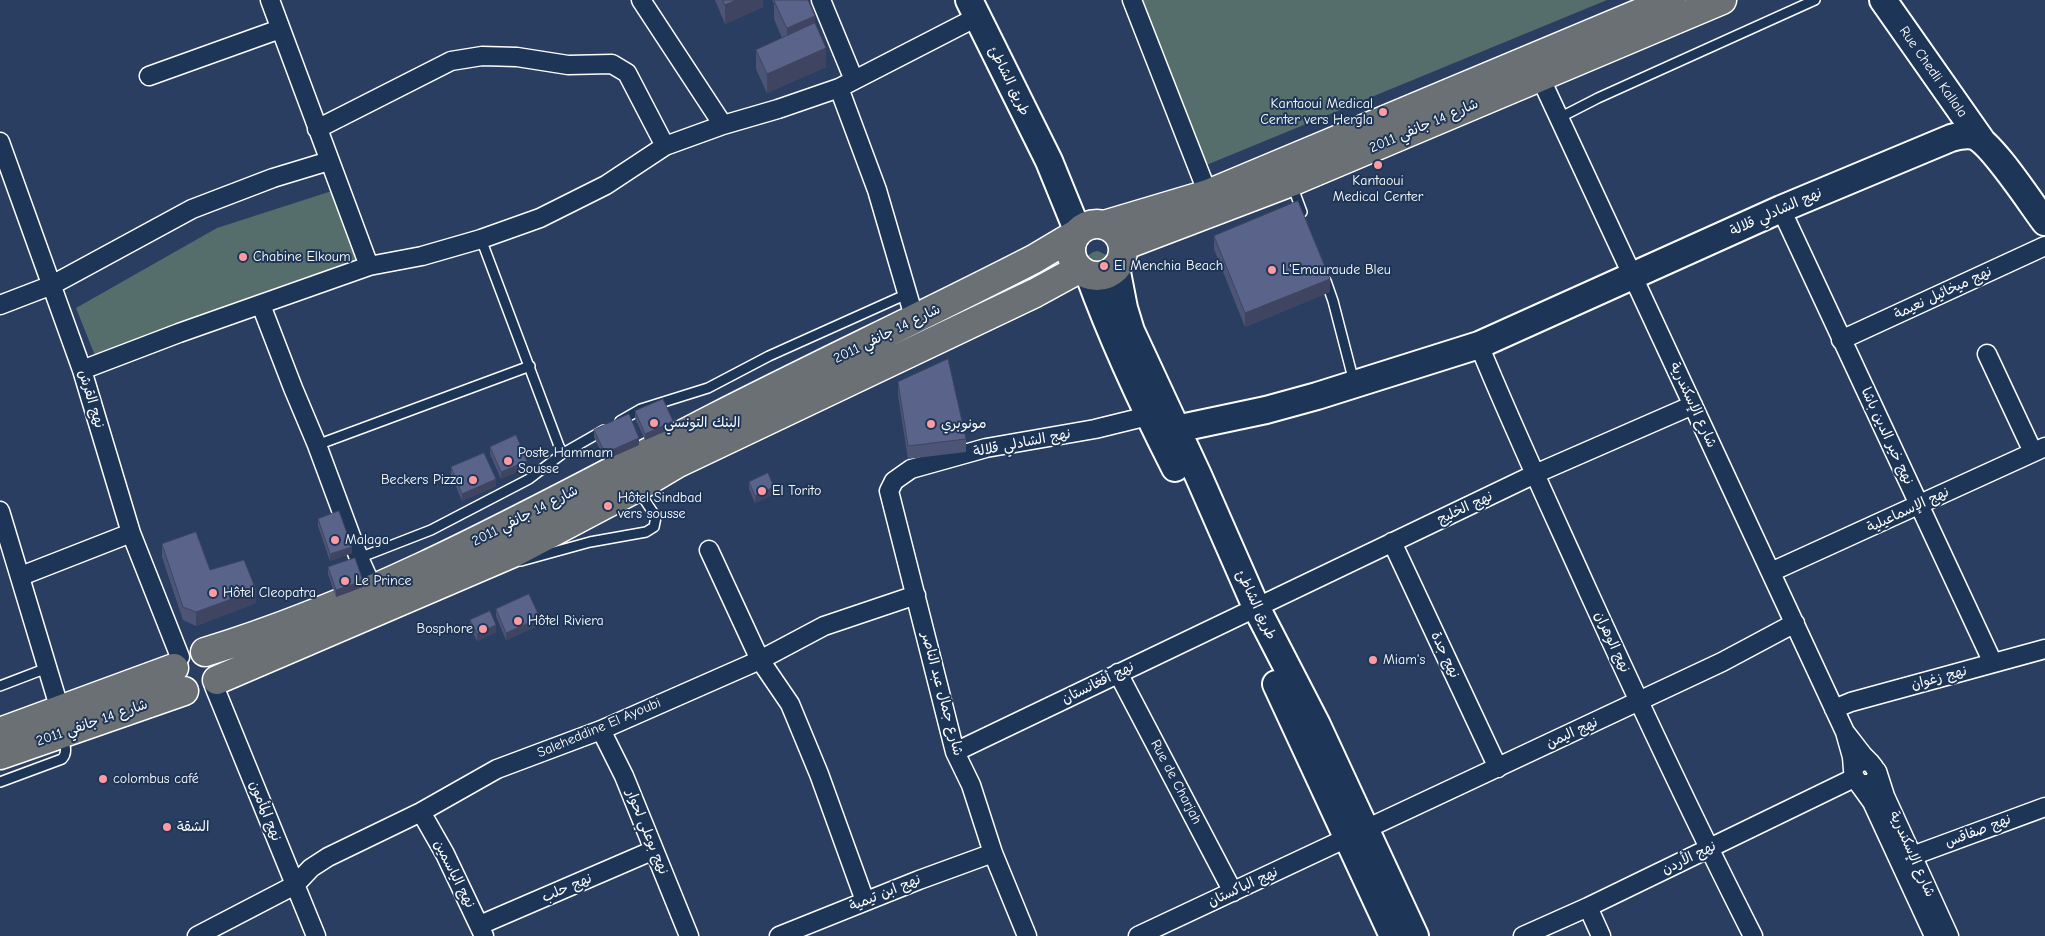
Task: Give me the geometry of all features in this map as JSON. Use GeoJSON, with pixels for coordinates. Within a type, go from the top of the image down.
{"type":"FeatureCollection","features":[{"type":"Feature","properties":{"kind":"main road","name":"شارع 14 جانفي 2011"},"geometry":{"type":"LineString","coordinates":[[0,755],[61,722],[248,639],[373,590],[554,502],[717,417],[1034,259],[1089,229],[1208,194],[1671,0]]}},
{"type":"Feature","properties":{"kind":"main road","name":"شارع 14 جانفي 2011"},"geometry":{"type":"LineString","coordinates":[[1119,257],[1291,182],[1722,0]]}},
{"type":"Feature","properties":{"kind":"main road"},"geometry":{"type":"LineString","coordinates":[[1089,229],[1113,229],[1120,237],[1119,257],[1108,273],[1099,276],[1084,272],[1071,256],[1072,241],[1089,229]]}},
{"type":"Feature","properties":{"kind":"main road","name":"شارع 14 جانفي 2011"},"geometry":{"type":"LineString","coordinates":[[186,667],[189,694],[200,694],[215,683],[513,553],[636,488],[678,463],[1035,293],[1084,272]]}},
{"type":"Feature","properties":{"kind":"main road","name":"شارع 14 جانفي 2011"},"geometry":{"type":"LineString","coordinates":[[0,732],[61,722]]}},
{"type":"Feature","properties":{"kind":"street"},"geometry":{"type":"LineString","coordinates":[[270,0],[369,266]]}},
{"type":"Feature","properties":{"kind":"street"},"geometry":{"type":"LineString","coordinates":[[641,0],[723,125]]}},
{"type":"Feature","properties":{"kind":"street"},"geometry":{"type":"LineString","coordinates":[[821,0],[914,320]]}},
{"type":"Feature","properties":{"kind":"street"},"geometry":{"type":"LineString","coordinates":[[1132,0],[1208,194]]}},
{"type":"Feature","properties":{"kind":"street","name":"Rue Chedli Kallala"},"geometry":{"type":"LineString","coordinates":[[1883,1],[1982,141]]}},
{"type":"Feature","properties":{"kind":"street"},"geometry":{"type":"LineString","coordinates":[[82,370],[179,333],[369,266],[422,256],[481,239],[540,218],[606,185],[664,146],[723,125],[778,109],[846,84],[973,8]]}},
{"type":"Feature","properties":{"kind":"street","name":"طريق الشاطئ"},"geometry":{"type":"LineString","coordinates":[[973,8],[1049,161],[1089,229]]}},
{"type":"Feature","properties":{"kind":"street"},"geometry":{"type":"LineString","coordinates":[[149,76],[280,29]]}},
{"type":"Feature","properties":{"kind":"street"},"geometry":{"type":"LineString","coordinates":[[317,129],[451,62],[482,56],[508,57],[568,65],[612,64],[627,73],[664,146]]}},
{"type":"Feature","properties":{"kind":"street","name":"شارع الإسكندرية"},"geometry":{"type":"LineString","coordinates":[[1540,77],[1845,732]]}},
{"type":"Feature","properties":{"kind":"street","name":"نهج الشادلي قلالة"},"geometry":{"type":"LineString","coordinates":[[1176,429],[1266,410],[1354,386],[1479,345],[1781,209],[1951,138],[1970,135],[1982,141]]}},
{"type":"Feature","properties":{"kind":"street"},"geometry":{"type":"LineString","coordinates":[[1982,141],[2014,179],[2045,222]]}},
{"type":"Feature","properties":{"kind":"street","name":"نهج القرش"},"geometry":{"type":"LineString","coordinates":[[0,142],[82,370],[131,533],[186,667]]}},
{"type":"Feature","properties":{"kind":"street"},"geometry":{"type":"LineString","coordinates":[[0,305],[52,285],[192,209],[274,178],[329,160]]}},
{"type":"Feature","properties":{"kind":"street","name":"نهج خير الدين باشا"},"geometry":{"type":"LineString","coordinates":[[1781,209],[1993,663]]}},
{"type":"Feature","properties":{"kind":"street","name":"نهج ميخائيل نعيمة"},"geometry":{"type":"LineString","coordinates":[[1841,340],[2045,246]]}},
{"type":"Feature","properties":{"kind":"street","name":"طريق الشاطئ"},"geometry":{"type":"LineString","coordinates":[[1119,257],[1124,308],[1130,331],[1198,475],[1248,611],[1285,701],[1415,936]]}},
{"type":"Feature","properties":{"kind":"street","name":"طريق الشاطئ"},"geometry":{"type":"LineString","coordinates":[[1084,272],[1148,416],[1248,611]]}},
{"type":"Feature","properties":{"kind":"street"},"geometry":{"type":"LineString","coordinates":[[261,305],[292,388],[317,445],[359,558],[373,590]]}},
{"type":"Feature","properties":{"kind":"street","name":"نهج الوهران"},"geometry":{"type":"LineString","coordinates":[[1479,345],[1638,701],[1708,848],[1753,936]]}},
{"type":"Feature","properties":{"kind":"street"},"geometry":{"type":"LineString","coordinates":[[1987,354],[2039,449]]}},
{"type":"Feature","properties":{"kind":"street","name":"نهج الخليج"},"geometry":{"type":"LineString","coordinates":[[1248,611],[1535,474],[1693,406]]}},
{"type":"Feature","properties":{"kind":"street","name":"نهج الشادلي قلالة"},"geometry":{"type":"LineString","coordinates":[[898,477],[911,469],[986,448],[1095,429],[1148,416]]}},
{"type":"Feature","properties":{"kind":"street","name":"نهج الإسماعيلية"},"geometry":{"type":"LineString","coordinates":[[1771,572],[2039,449]]}},
{"type":"Feature","properties":{"kind":"street","name":"شارع جمال عبد الناصر"},"geometry":{"type":"LineString","coordinates":[[898,477],[890,486],[890,498],[956,752],[971,785],[993,853],[1027,936]]}},
{"type":"Feature","properties":{"kind":"street"},"geometry":{"type":"LineString","coordinates":[[0,511],[48,668],[61,722]]}},
{"type":"Feature","properties":{"kind":"street"},"geometry":{"type":"LineString","coordinates":[[21,576],[131,533]]}},
{"type":"Feature","properties":{"kind":"street","name":"نهج جدة"},"geometry":{"type":"LineString","coordinates":[[1392,542],[1498,768]]}},
{"type":"Feature","properties":{"kind":"street"},"geometry":{"type":"LineString","coordinates":[[708,550],[760,660],[790,704],[819,774],[865,901]]}},
{"type":"Feature","properties":{"kind":"street","name":"Saleheddine El Ayoubi"},"geometry":{"type":"LineString","coordinates":[[197,936],[295,885],[311,868],[328,857],[421,812],[497,769],[601,730],[760,660],[824,626],[916,596]]}},
{"type":"Feature","properties":{"kind":"street","name":"نهج أفغانستان"},"geometry":{"type":"LineString","coordinates":[[956,752],[1248,611]]}},
{"type":"Feature","properties":{"kind":"street","name":"نهج اليمن"},"geometry":{"type":"LineString","coordinates":[[1358,834],[1722,662],[1795,623]]}},
{"type":"Feature","properties":{"kind":"street","name":"نهج زغوان"},"geometry":{"type":"LineString","coordinates":[[1834,708],[2045,649]]}},
{"type":"Feature","properties":{"kind":"street","name":"Rue de Charjah"},"geometry":{"type":"LineString","coordinates":[[1118,673],[1233,892]]}},
{"type":"Feature","properties":{"kind":"street","name":"نهج المأمون"},"geometry":{"type":"LineString","coordinates":[[215,683],[316,936]]}},
{"type":"Feature","properties":{"kind":"street","name":"نهج بوعلي لحوار"},"geometry":{"type":"LineString","coordinates":[[601,730],[624,776],[689,936]]}},
{"type":"Feature","properties":{"kind":"street"},"geometry":{"type":"LineString","coordinates":[[1845,732],[1874,767]]}},
{"type":"Feature","properties":{"kind":"street"},"geometry":{"type":"LineString","coordinates":[[1845,732],[1855,777]]}},
{"type":"Feature","properties":{"kind":"street","name":"نهج الأردن"},"geometry":{"type":"LineString","coordinates":[[1523,936],[1588,907],[1855,777],[1862,761],[1874,767]]}},
{"type":"Feature","properties":{"kind":"street","name":"شارع الإسكندرية"},"geometry":{"type":"LineString","coordinates":[[1874,767],[1885,796],[1948,936]]}},
{"type":"Feature","properties":{"kind":"street","name":"شارع الإسكندرية"},"geometry":{"type":"LineString","coordinates":[[1855,777],[1872,802],[1934,936]]}},
{"type":"Feature","properties":{"kind":"street","name":"نهج صفاقس"},"geometry":{"type":"LineString","coordinates":[[1912,856],[2045,807]]}},
{"type":"Feature","properties":{"kind":"street","name":"نهج الياسمين"},"geometry":{"type":"LineString","coordinates":[[421,812],[445,854],[482,930]]}},
{"type":"Feature","properties":{"kind":"street","name":"طريق الشاطئ"},"geometry":{"type":"LineString","coordinates":[[1358,834],[1393,936]]}},
{"type":"Feature","properties":{"kind":"street","name":"نهج الباكستان"},"geometry":{"type":"LineString","coordinates":[[1138,936],[1358,834]]}},
{"type":"Feature","properties":{"kind":"street","name":"نهج حلب"},"geometry":{"type":"LineString","coordinates":[[482,930],[654,850]]}},
{"type":"Feature","properties":{"kind":"street","name":"نهج ابن تيمية"},"geometry":{"type":"LineString","coordinates":[[779,936],[865,901],[993,853]]}},
{"type":"Feature","properties":{"kind":"street"},"geometry":{"type":"LineString","coordinates":[[1588,907],[1601,936]]}},
{"type":"Feature","properties":{"kind":"lane"},"geometry":{"type":"LineString","coordinates":[[1559,118],[1598,98],[1815,0]]}},
{"type":"Feature","properties":{"kind":"lane"},"geometry":{"type":"LineString","coordinates":[[1291,182],[1304,218]]}},
{"type":"Feature","properties":{"kind":"lane"},"geometry":{"type":"LineString","coordinates":[[481,239],[562,454]]}},
{"type":"Feature","properties":{"kind":"lane"},"geometry":{"type":"LineString","coordinates":[[1323,273],[1333,301],[1354,386]]}},
{"type":"Feature","properties":{"kind":"lane"},"geometry":{"type":"LineString","coordinates":[[359,558],[431,530],[529,479],[562,454],[641,409],[708,388],[769,356],[907,294]]}},
{"type":"Feature","properties":{"kind":"lane"},"geometry":{"type":"LineString","coordinates":[[317,445],[530,366]]}},
{"type":"Feature","properties":{"kind":"lane"},"geometry":{"type":"LineString","coordinates":[[513,553],[514,560],[524,561],[590,542],[646,532],[654,527],[656,517],[636,488]]}},
{"type":"Feature","properties":{"kind":"lane"},"geometry":{"type":"LineString","coordinates":[[0,686],[48,668]]}},
{"type":"Feature","properties":{"kind":"lane"},"geometry":{"type":"LineString","coordinates":[[0,782],[62,759],[66,752],[61,722]]}},
{"type":"Feature","properties":{"kind":"green space"},"geometry":{"type":"Polygon","coordinates":[[[1143,0],[1607,0],[1204,166],[1143,0]]]}},
{"type":"Feature","properties":{"kind":"green space"},"geometry":{"type":"Polygon","coordinates":[[[335,190],[365,274],[98,363],[76,308],[217,228],[335,190]]]}},
{"type":"Feature","properties":{"kind":"green space"},"geometry":{"type":"Polygon","coordinates":[[[1098,251],[1108,256],[1112,261],[1108,277],[1102,280],[1084,259],[1093,252],[1098,251]]]}},
{"type":"Feature","properties":{"kind":"building"},"geometry":{"type":"Polygon","coordinates":[[[723,0],[736,0],[725,5],[723,0]]]}},
{"type":"Feature","properties":{"kind":"building"},"geometry":{"type":"Polygon","coordinates":[[[774,0],[808,0],[815,16],[787,28],[774,0]]]}},
{"type":"Feature","properties":{"kind":"building"},"geometry":{"type":"Polygon","coordinates":[[[815,23],[826,48],[767,74],[756,50],[815,23]]]}},
{"type":"Feature","properties":{"kind":"building","name":"L'Emauraude Bleu"},"geometry":{"type":"Polygon","coordinates":[[[1298,201],[1330,279],[1245,313],[1214,236],[1298,201]]]}},
{"type":"Feature","properties":{"kind":"building","name":"مونوبري"},"geometry":{"type":"Polygon","coordinates":[[[948,359],[966,439],[908,446],[898,382],[948,359]]]}},
{"type":"Feature","properties":{"kind":"building","name":"البنك التونسي"},"geometry":{"type":"Polygon","coordinates":[[[663,399],[673,421],[645,434],[635,411],[663,399]]]}},
{"type":"Feature","properties":{"kind":"building"},"geometry":{"type":"Polygon","coordinates":[[[629,414],[639,438],[605,453],[594,430],[629,414]]]}},
{"type":"Feature","properties":{"kind":"building","name":"Poste Hammam Sousse"},"geometry":{"type":"Polygon","coordinates":[[[516,435],[527,461],[501,472],[490,447],[516,435]]]}},
{"type":"Feature","properties":{"kind":"building","name":"Beckers Pizza"},"geometry":{"type":"Polygon","coordinates":[[[484,453],[496,479],[462,494],[451,467],[484,453]]]}},
{"type":"Feature","properties":{"kind":"building"},"geometry":{"type":"Polygon","coordinates":[[[768,473],[774,487],[755,496],[749,482],[768,473]]]}},
{"type":"Feature","properties":{"kind":"building","name":"Malaga"},"geometry":{"type":"Polygon","coordinates":[[[339,511],[352,547],[330,554],[318,519],[339,511]]]}},
{"type":"Feature","properties":{"kind":"building","name":"Hôtel Cleopatra"},"geometry":{"type":"Polygon","coordinates":[[[196,532],[210,570],[244,560],[256,590],[196,612],[183,607],[162,544],[196,532]]]}},
{"type":"Feature","properties":{"kind":"building","name":"Le Prince"},"geometry":{"type":"Polygon","coordinates":[[[355,558],[363,581],[336,590],[328,567],[355,558]]]}},
{"type":"Feature","properties":{"kind":"building","name":"Hôtel Riviera"},"geometry":{"type":"Polygon","coordinates":[[[529,594],[540,618],[506,633],[496,609],[529,594]]]}},
{"type":"Feature","properties":{"kind":"building"},"geometry":{"type":"Polygon","coordinates":[[[490,611],[496,625],[477,634],[470,620],[490,611]]]}},
{"type":"Feature","properties":{"kind":"place","name":"Kantaoui Medical Center vers Hergla"},"geometry":{"type":"Point","coordinates":[1383,112]}},
{"type":"Feature","properties":{"kind":"place","name":"Kantaoui Medical Center"},"geometry":{"type":"Point","coordinates":[1378,165]}},
{"type":"Feature","properties":{"kind":"place","name":"Chabine Elkoum"},"geometry":{"type":"Point","coordinates":[243,257]}},
{"type":"Feature","properties":{"kind":"place","name":"El Menchia Beach"},"geometry":{"type":"Point","coordinates":[1104,266]}},
{"type":"Feature","properties":{"kind":"place","name":"L'Emauraude Bleu"},"geometry":{"type":"Point","coordinates":[1272,270]}},
{"type":"Feature","properties":{"kind":"place","name":"البنك التونسي"},"geometry":{"type":"Point","coordinates":[654,423]}},
{"type":"Feature","properties":{"kind":"place","name":"مونوبري"},"geometry":{"type":"Point","coordinates":[931,424]}},
{"type":"Feature","properties":{"kind":"place","name":"Poste Hammam Sousse"},"geometry":{"type":"Point","coordinates":[508,461]}},
{"type":"Feature","properties":{"kind":"place","name":"Beckers Pizza"},"geometry":{"type":"Point","coordinates":[473,480]}},
{"type":"Feature","properties":{"kind":"place","name":"El Torito"},"geometry":{"type":"Point","coordinates":[762,491]}},
{"type":"Feature","properties":{"kind":"place","name":"Hôtel Sindbad vers sousse"},"geometry":{"type":"Point","coordinates":[608,506]}},
{"type":"Feature","properties":{"kind":"place","name":"Malaga"},"geometry":{"type":"Point","coordinates":[335,540]}},
{"type":"Feature","properties":{"kind":"place","name":"Le Prince"},"geometry":{"type":"Point","coordinates":[345,581]}},
{"type":"Feature","properties":{"kind":"place","name":"Hôtel Cleopatra"},"geometry":{"type":"Point","coordinates":[213,593]}},
{"type":"Feature","properties":{"kind":"place","name":"Hôtel Riviera"},"geometry":{"type":"Point","coordinates":[518,621]}},
{"type":"Feature","properties":{"kind":"place","name":"Bosphore"},"geometry":{"type":"Point","coordinates":[483,629]}},
{"type":"Feature","properties":{"kind":"place","name":"Miam's"},"geometry":{"type":"Point","coordinates":[1373,660]}},
{"type":"Feature","properties":{"kind":"place","name":"colombus café"},"geometry":{"type":"Point","coordinates":[103,779]}},
{"type":"Feature","properties":{"kind":"place","name":"الشقة"},"geometry":{"type":"Point","coordinates":[167,827]}}]}
